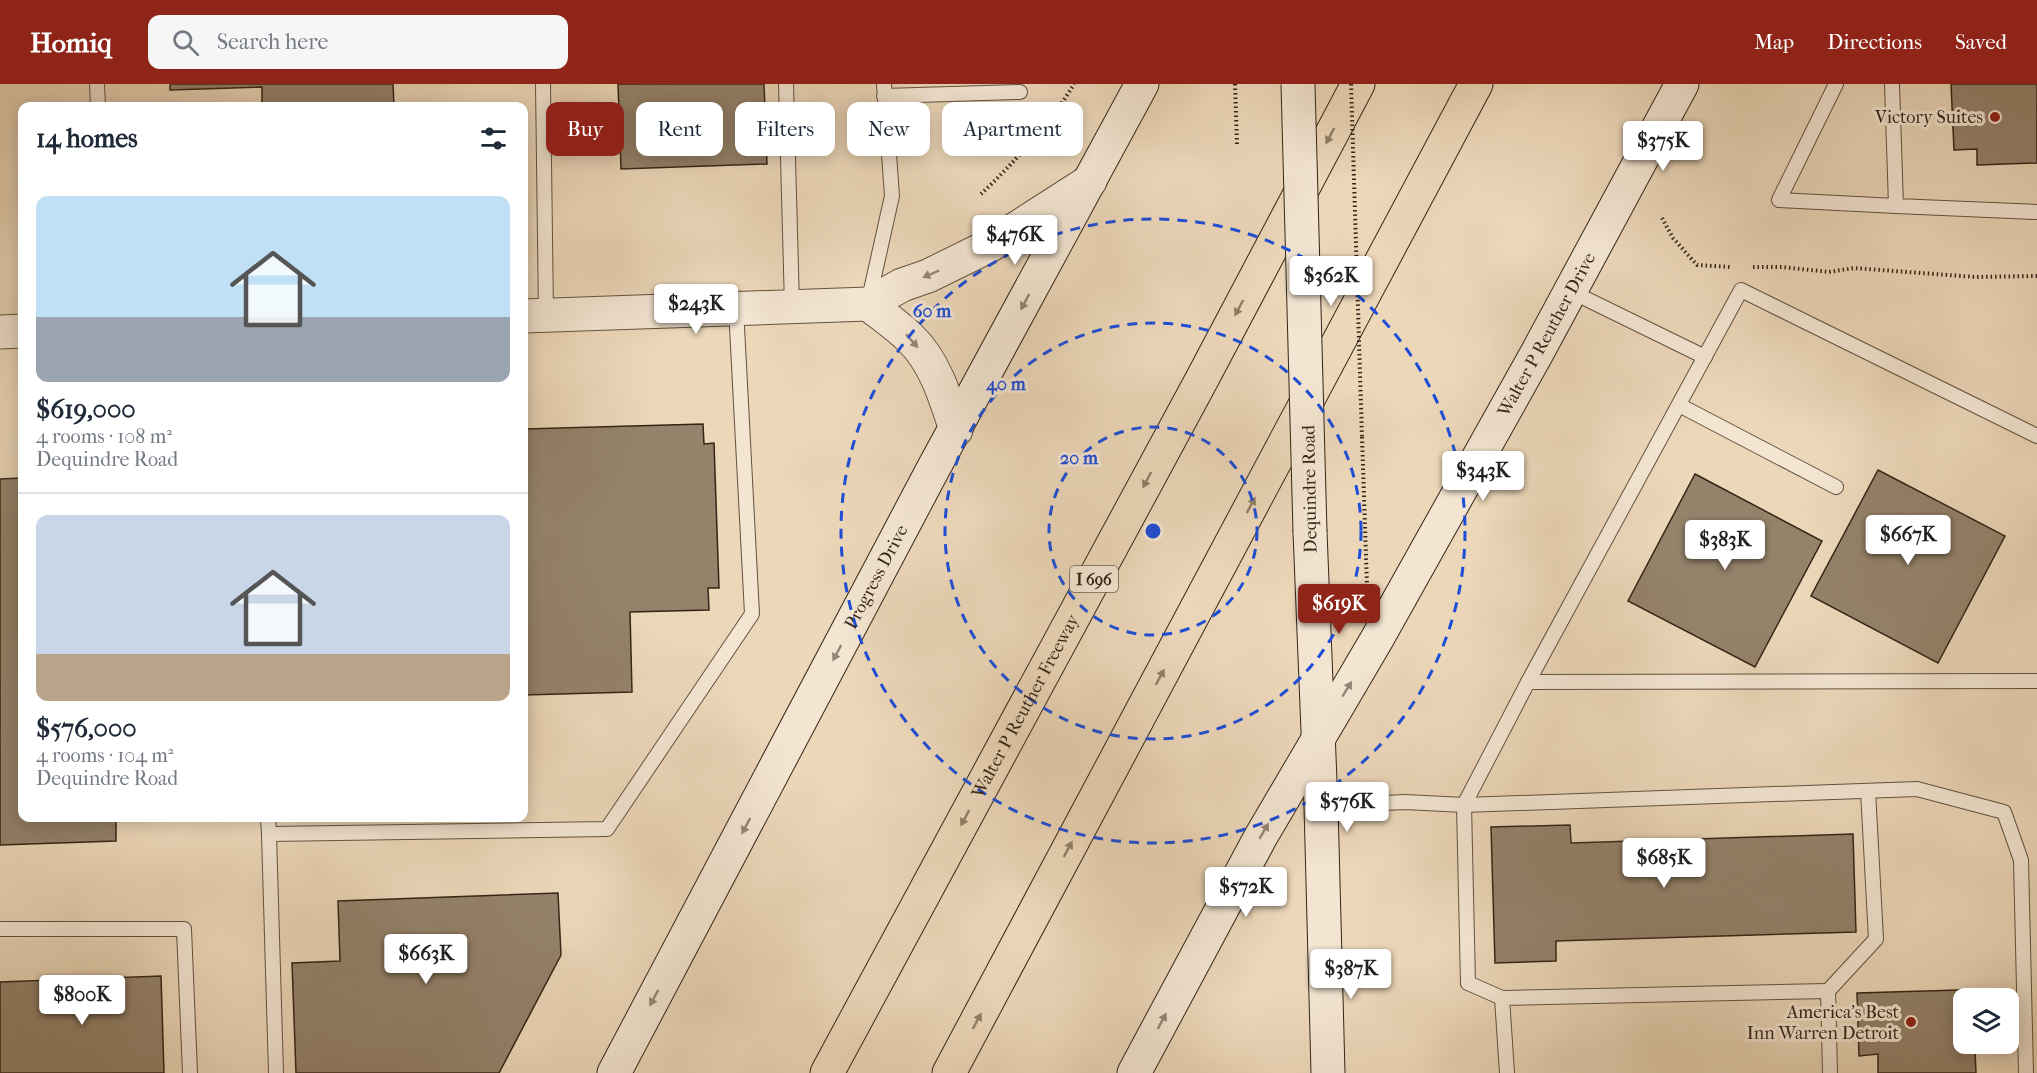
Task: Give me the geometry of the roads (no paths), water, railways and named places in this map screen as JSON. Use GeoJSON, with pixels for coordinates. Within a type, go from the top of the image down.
{"type":"FeatureCollection","features":[{"type":"Feature","properties":{"kind":"highway","name":"Walter P Reuther Freeway"},"geometry":{"type":"LineString","coordinates":[[828,1073],[1201,381],[1358,84]]}},
{"type":"Feature","properties":{"kind":"highway"},"geometry":{"type":"LineString","coordinates":[[949,1073],[1476,84]]}},
{"type":"Feature","properties":{"kind":"main road","name":"Progress Drive"},"geometry":{"type":"LineString","coordinates":[[614,1073],[932,471],[1142,84]]}},
{"type":"Feature","properties":{"kind":"main road","name":"Dequindre Road"},"geometry":{"type":"LineString","coordinates":[[1298,84],[1328,1073]]}},
{"type":"Feature","properties":{"kind":"main road","name":"Walter P Reuther Drive"},"geometry":{"type":"LineString","coordinates":[[1134,1073],[1260,838],[1377,639],[1682,84]]}},
{"type":"Feature","properties":{"kind":"main road"},"geometry":{"type":"LineString","coordinates":[[535,315],[868,303],[988,246],[1090,181]]}},
{"type":"Feature","properties":{"kind":"main road"},"geometry":{"type":"LineString","coordinates":[[868,303],[913,340],[943,392],[956,430]]}},
{"type":"Feature","properties":{"kind":"main road"},"geometry":{"type":"LineString","coordinates":[[0,332],[18,331]]}},
{"type":"Feature","properties":{"kind":"lane"},"geometry":{"type":"LineString","coordinates":[[97,84],[98,102]]}},
{"type":"Feature","properties":{"kind":"lane"},"geometry":{"type":"LineString","coordinates":[[535,315],[543,84]]}},
{"type":"Feature","properties":{"kind":"lane"},"geometry":{"type":"LineString","coordinates":[[786,84],[792,306]]}},
{"type":"Feature","properties":{"kind":"lane"},"geometry":{"type":"LineString","coordinates":[[1836,84],[1779,200],[2037,212]]}},
{"type":"Feature","properties":{"kind":"lane"},"geometry":{"type":"LineString","coordinates":[[1893,84],[1896,206]]}},
{"type":"Feature","properties":{"kind":"lane"},"geometry":{"type":"LineString","coordinates":[[868,303],[892,196],[884,90],[1020,92]]}},
{"type":"Feature","properties":{"kind":"lane"},"geometry":{"type":"LineString","coordinates":[[1828,992],[1502,998],[1468,983],[1464,805],[1528,682],[1742,290],[2037,436]]}},
{"type":"Feature","properties":{"kind":"lane"},"geometry":{"type":"LineString","coordinates":[[1570,291],[1705,357]]}},
{"type":"Feature","properties":{"kind":"lane"},"geometry":{"type":"LineString","coordinates":[[269,834],[607,829],[752,614],[736,308]]}},
{"type":"Feature","properties":{"kind":"lane"},"geometry":{"type":"LineString","coordinates":[[1679,405],[1836,487]]}},
{"type":"Feature","properties":{"kind":"lane"},"geometry":{"type":"LineString","coordinates":[[1528,682],[2037,681]]}},
{"type":"Feature","properties":{"kind":"lane"},"geometry":{"type":"LineString","coordinates":[[1321,806],[1405,802],[1464,805],[1917,789],[2004,812],[2021,860],[2026,1073]]}},
{"type":"Feature","properties":{"kind":"lane"},"geometry":{"type":"LineString","coordinates":[[1830,1073],[1828,992],[1876,939],[1868,791]]}},
{"type":"Feature","properties":{"kind":"lane"},"geometry":{"type":"LineString","coordinates":[[268,822],[276,1073]]}},
{"type":"Feature","properties":{"kind":"lane"},"geometry":{"type":"LineString","coordinates":[[0,929],[184,928],[190,1073]]}},
{"type":"Feature","properties":{"kind":"lane"},"geometry":{"type":"LineString","coordinates":[[1502,998],[1507,1073]]}},
{"type":"Feature","properties":{"kind":"place","name":"Victory Suites"},"geometry":{"type":"Point","coordinates":[1995,117]}},
{"type":"Feature","properties":{"kind":"place","name":"America's Best Inn Warren Detroit"},"geometry":{"type":"Point","coordinates":[1911,1022]}}]}
